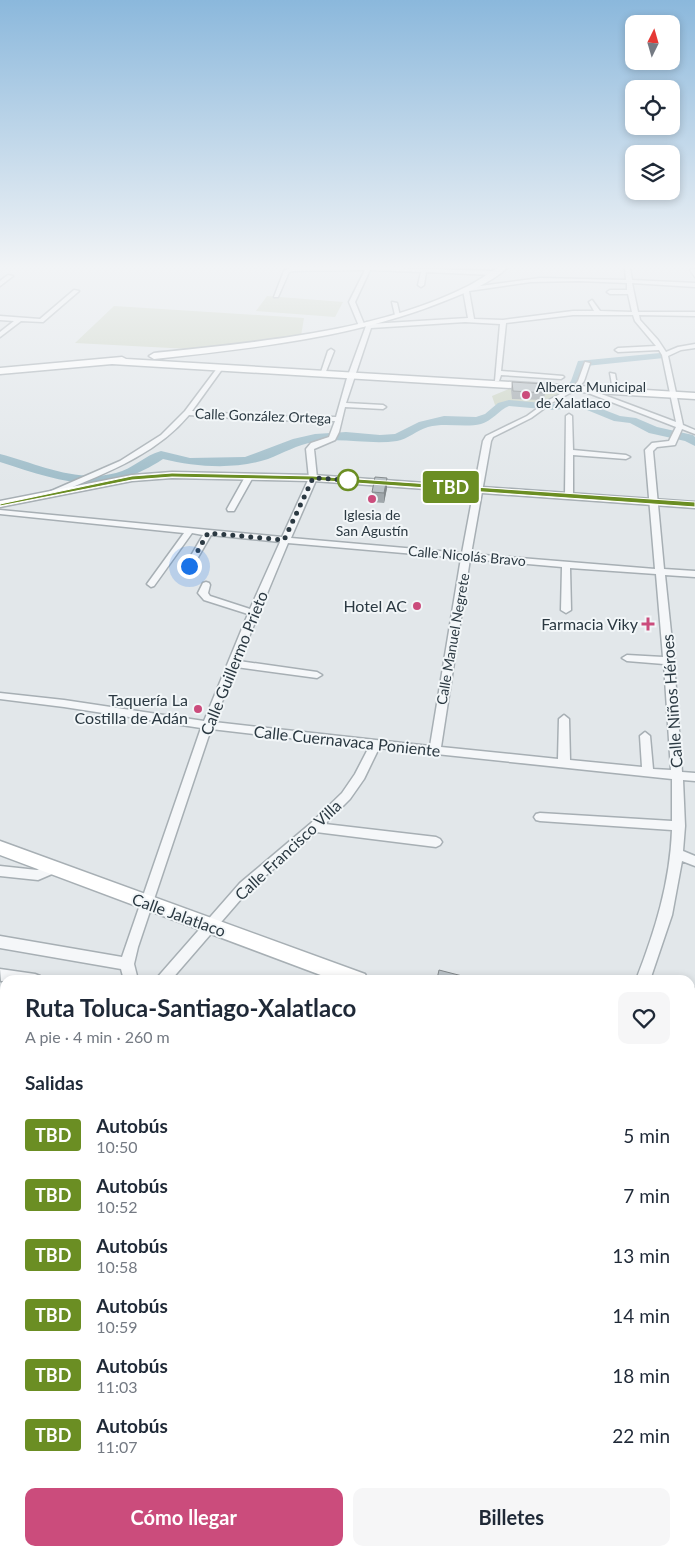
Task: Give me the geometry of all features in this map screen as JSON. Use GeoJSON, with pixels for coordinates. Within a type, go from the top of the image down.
{"type":"FeatureCollection","features":[{"type":"Feature","properties":{"kind":"main road"},"geometry":{"type":"LineString","coordinates":[[0,371],[113,361],[285,341]]}},
{"type":"Feature","properties":{"kind":"main road"},"geometry":{"type":"LineString","coordinates":[[113,361],[695,396]]}},
{"type":"Feature","properties":{"kind":"main road"},"geometry":{"type":"LineString","coordinates":[[0,503],[150,476],[313,478],[695,505]]}},
{"type":"Feature","properties":{"kind":"main road","name":"Calle Jalatlaco"},"geometry":{"type":"LineString","coordinates":[[0,848],[344,975]]}},
{"type":"Feature","properties":{"kind":"street"},"geometry":{"type":"LineString","coordinates":[[313,478],[310,449],[334,435],[361,341]]}},
{"type":"Feature","properties":{"kind":"street"},"geometry":{"type":"LineString","coordinates":[[496,384],[501,341]]}},
{"type":"Feature","properties":{"kind":"street"},"geometry":{"type":"LineString","coordinates":[[656,341],[664,355],[673,395],[678,432]]}},
{"type":"Feature","properties":{"kind":"street"},"geometry":{"type":"LineString","coordinates":[[664,355],[680,348],[695,346]]}},
{"type":"Feature","properties":{"kind":"street"},"geometry":{"type":"LineString","coordinates":[[618,350],[660,348]]}},
{"type":"Feature","properties":{"kind":"street"},"geometry":{"type":"LineString","coordinates":[[322,374],[331,351]]}},
{"type":"Feature","properties":{"kind":"street"},"geometry":{"type":"LineString","coordinates":[[587,363],[582,382],[577,388],[678,432],[695,432]]}},
{"type":"Feature","properties":{"kind":"street"},"geometry":{"type":"LineString","coordinates":[[46,495],[153,445],[165,436],[187,413],[220,368]]}},
{"type":"Feature","properties":{"kind":"street"},"geometry":{"type":"LineString","coordinates":[[498,373],[543,372],[561,377]]}},
{"type":"Feature","properties":{"kind":"street"},"geometry":{"type":"LineString","coordinates":[[612,374],[616,390]]}},
{"type":"Feature","properties":{"kind":"street","name":"Calle Manuel Negrete"},"geometry":{"type":"LineString","coordinates":[[434,750],[457,605],[488,438],[577,388]]}},
{"type":"Feature","properties":{"kind":"street"},"geometry":{"type":"LineString","coordinates":[[342,405],[383,406]]}},
{"type":"Feature","properties":{"kind":"street","name":"Calle González Ortega"},"geometry":{"type":"LineString","coordinates":[[187,413],[247,417],[339,419]]}},
{"type":"Feature","properties":{"kind":"street"},"geometry":{"type":"LineString","coordinates":[[569,416],[570,495]]}},
{"type":"Feature","properties":{"kind":"street","name":"Calle Niños Héroes"},"geometry":{"type":"LineString","coordinates":[[645,975],[666,917],[675,874],[678,826],[677,775],[669,662],[649,449],[672,443],[678,432]]}},
{"type":"Feature","properties":{"kind":"street"},"geometry":{"type":"LineString","coordinates":[[569,452],[626,457]]}},
{"type":"Feature","properties":{"kind":"street"},"geometry":{"type":"LineString","coordinates":[[231,510],[249,477]]}},
{"type":"Feature","properties":{"kind":"street","name":"Calle Guillermo Prieto"},"geometry":{"type":"LineString","coordinates":[[127,964],[145,902],[207,726],[284,540],[313,478]]}},
{"type":"Feature","properties":{"kind":"street","name":"Calle Nicolás Bravo"},"geometry":{"type":"LineString","coordinates":[[0,512],[284,540],[566,565],[695,574]]}},
{"type":"Feature","properties":{"kind":"street"},"geometry":{"type":"LineString","coordinates":[[151,584],[189,531]]}},
{"type":"Feature","properties":{"kind":"street"},"geometry":{"type":"LineString","coordinates":[[189,566],[208,533]]}},
{"type":"Feature","properties":{"kind":"street"},"geometry":{"type":"LineString","coordinates":[[566,565],[566,610]]}},
{"type":"Feature","properties":{"kind":"street"},"geometry":{"type":"LineString","coordinates":[[206,584],[203,593],[206,598],[253,613]]}},
{"type":"Feature","properties":{"kind":"street"},"geometry":{"type":"LineString","coordinates":[[627,658],[669,662]]}},
{"type":"Feature","properties":{"kind":"street"},"geometry":{"type":"LineString","coordinates":[[233,663],[317,675]]}},
{"type":"Feature","properties":{"kind":"street","name":"Calle Cuernavaca Poniente"},"geometry":{"type":"LineString","coordinates":[[0,696],[53,700],[207,726],[695,777]]}},
{"type":"Feature","properties":{"kind":"street"},"geometry":{"type":"LineString","coordinates":[[564,719],[564,764]]}},
{"type":"Feature","properties":{"kind":"street"},"geometry":{"type":"LineString","coordinates":[[645,736],[648,772]]}},
{"type":"Feature","properties":{"kind":"street","name":"Calle Francisco Villa"},"geometry":{"type":"LineString","coordinates":[[210,927],[244,886],[314,827],[346,796],[367,765],[376,744]]}},
{"type":"Feature","properties":{"kind":"street"},"geometry":{"type":"LineString","coordinates":[[540,816],[678,826]]}},
{"type":"Feature","properties":{"kind":"street"},"geometry":{"type":"LineString","coordinates":[[314,827],[436,842]]}},
{"type":"Feature","properties":{"kind":"street"},"geometry":{"type":"LineString","coordinates":[[676,853],[695,860]]}},
{"type":"Feature","properties":{"kind":"street"},"geometry":{"type":"LineString","coordinates":[[0,871],[38,875],[55,868]]}},
{"type":"Feature","properties":{"kind":"street"},"geometry":{"type":"LineString","coordinates":[[167,975],[210,927]]}},
{"type":"Feature","properties":{"kind":"street"},"geometry":{"type":"LineString","coordinates":[[0,942],[127,964],[130,975]]}},
{"type":"Feature","properties":{"kind":"green space"},"geometry":{"type":"Polygon","coordinates":[[[78,341],[271,341],[209,350],[75,343],[78,341]]]}},
{"type":"Feature","properties":{"kind":"green space","name":"Alberca Municipal de Xalatlaco"},"geometry":{"type":"Polygon","coordinates":[[[511,388],[568,390],[539,404],[513,401],[495,405],[492,396],[511,388]]]}},
{"type":"Feature","properties":{"kind":"building"},"geometry":{"type":"Polygon","coordinates":[[[512,382],[544,384],[545,393],[513,391],[512,382]]]}},
{"type":"Feature","properties":{"kind":"building"},"geometry":{"type":"Polygon","coordinates":[[[375,477],[387,478],[384,493],[372,492],[375,477]]]}},
{"type":"Feature","properties":{"kind":"building"},"geometry":{"type":"Polygon","coordinates":[[[439,970],[458,975],[438,975],[439,970]]]}},
{"type":"Feature","properties":{"kind":"waterway"},"geometry":{"type":"LineString","coordinates":[[572,387],[577,381],[582,363],[660,356]]}},
{"type":"Feature","properties":{"kind":"waterway"},"geometry":{"type":"LineString","coordinates":[[0,458],[51,474],[86,479],[104,479],[121,476],[138,469],[161,455],[190,462],[246,461],[297,442],[315,438],[346,436],[380,439],[398,437],[423,424],[444,420],[478,421],[489,416],[502,405],[509,403],[553,407],[572,405],[589,407],[618,419],[632,420],[653,430],[689,438],[695,442]]}},
{"type":"Feature","properties":{"kind":"bus line","name":"TBD"},"geometry":{"type":"LineString","coordinates":[[0,504],[132,478],[172,475],[313,478],[695,505]]}},
{"type":"Feature","properties":{"kind":"place","name":"Alberca Municipal de Xalatlaco"},"geometry":{"type":"Point","coordinates":[526,395]}},
{"type":"Feature","properties":{"kind":"place","name":"Iglesia de San Agustín"},"geometry":{"type":"Point","coordinates":[372,499]}},
{"type":"Feature","properties":{"kind":"place","name":"Hotel AC"},"geometry":{"type":"Point","coordinates":[417,606]}},
{"type":"Feature","properties":{"kind":"place","name":"Farmacia Viky"},"geometry":{"type":"Point","coordinates":[648,624]}},
{"type":"Feature","properties":{"kind":"place","name":"Taquería La Costilla de Adán"},"geometry":{"type":"Point","coordinates":[198,709]}},
{"type":"Feature","properties":{"kind":"route"},"geometry":{"type":"LineString","coordinates":[[189,566],[208,533],[284,540],[313,478],[348,480]]}}]}
